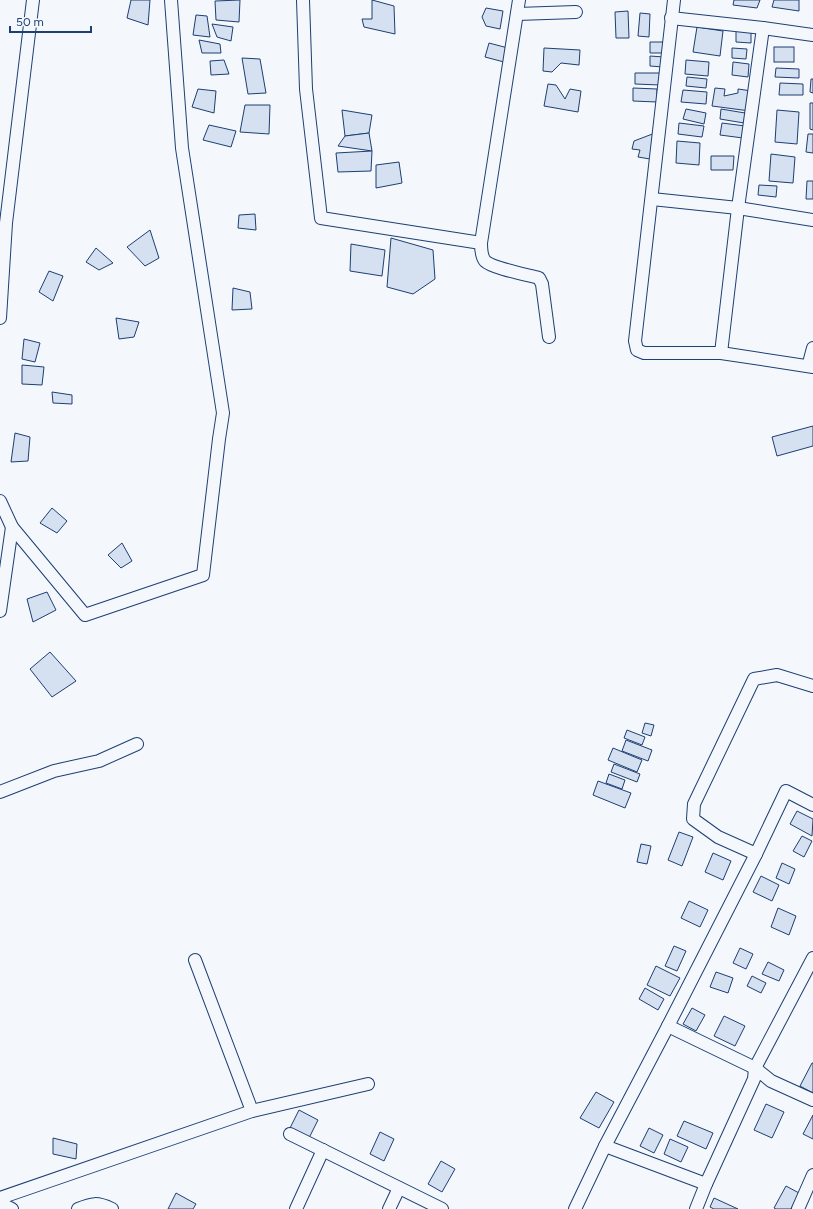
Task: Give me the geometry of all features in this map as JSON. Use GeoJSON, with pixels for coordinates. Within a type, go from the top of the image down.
{"type":"FeatureCollection","features":[{"type":"Feature","properties":{"kind":"street"},"geometry":{"type":"LineString","coordinates":[[0,318],[6,223],[33,0]]}},
{"type":"Feature","properties":{"kind":"street"},"geometry":{"type":"LineString","coordinates":[[0,501],[12,527],[85,615],[202,575],[223,412],[182,148],[171,0]]}},
{"type":"Feature","properties":{"kind":"street"},"geometry":{"type":"LineString","coordinates":[[303,0],[306,89],[320,218],[481,243]]}},
{"type":"Feature","properties":{"kind":"street"},"geometry":{"type":"LineString","coordinates":[[519,0],[481,243],[482,256],[486,261],[493,265],[539,278],[542,284],[549,337]]}},
{"type":"Feature","properties":{"kind":"street"},"geometry":{"type":"LineString","coordinates":[[674,0],[635,341],[637,350],[644,352],[721,353],[813,366]]}},
{"type":"Feature","properties":{"kind":"street"},"geometry":{"type":"LineString","coordinates":[[516,14],[576,12]]}},
{"type":"Feature","properties":{"kind":"street"},"geometry":{"type":"LineString","coordinates":[[671,18],[813,34]]}},
{"type":"Feature","properties":{"kind":"street"},"geometry":{"type":"LineString","coordinates":[[721,353],[738,208],[763,28]]}},
{"type":"Feature","properties":{"kind":"street"},"geometry":{"type":"LineString","coordinates":[[652,198],[738,208],[813,220]]}},
{"type":"Feature","properties":{"kind":"street"},"geometry":{"type":"LineString","coordinates":[[813,348],[809,363],[813,366]]}},
{"type":"Feature","properties":{"kind":"street"},"geometry":{"type":"LineString","coordinates":[[0,611],[12,527]]}},
{"type":"Feature","properties":{"kind":"street"},"geometry":{"type":"LineString","coordinates":[[756,854],[718,837],[692,819],[694,804],[754,679],[777,675],[813,686]]}},
{"type":"Feature","properties":{"kind":"street"},"geometry":{"type":"LineString","coordinates":[[0,792],[54,771],[99,761],[137,744]]}},
{"type":"Feature","properties":{"kind":"street"},"geometry":{"type":"LineString","coordinates":[[574,1209],[756,854],[786,791],[813,806]]}},
{"type":"Feature","properties":{"kind":"street"},"geometry":{"type":"LineString","coordinates":[[696,1209],[754,1078],[756,1068],[813,958]]}},
{"type":"Feature","properties":{"kind":"street"},"geometry":{"type":"LineString","coordinates":[[195,960],[252,1111]]}},
{"type":"Feature","properties":{"kind":"street"},"geometry":{"type":"LineString","coordinates":[[668,1026],[756,1068],[772,1081],[813,1100]]}},
{"type":"Feature","properties":{"kind":"street"},"geometry":{"type":"LineString","coordinates":[[0,1198],[252,1111],[368,1084]]}},
{"type":"Feature","properties":{"kind":"street"},"geometry":{"type":"LineString","coordinates":[[290,1134],[442,1209]]}},
{"type":"Feature","properties":{"kind":"street"},"geometry":{"type":"LineString","coordinates":[[605,1146],[706,1184]]}},
{"type":"Feature","properties":{"kind":"street"},"geometry":{"type":"LineString","coordinates":[[296,1209],[323,1150]]}},
{"type":"Feature","properties":{"kind":"street"},"geometry":{"type":"LineString","coordinates":[[798,1209],[813,1176]]}},
{"type":"Feature","properties":{"kind":"street"},"geometry":{"type":"LineString","coordinates":[[389,1209],[399,1188]]}},
{"type":"Feature","properties":{"kind":"street"},"geometry":{"type":"LineString","coordinates":[[0,1203],[12,1209]]}},
{"type":"Feature","properties":{"kind":"street"},"geometry":{"type":"LineString","coordinates":[[78,1209],[92,1203],[103,1204],[112,1209]]}},
{"type":"Feature","properties":{"kind":"building"},"geometry":{"type":"Polygon","coordinates":[[[131,0],[150,0],[148,25],[127,18],[131,0]]]}},
{"type":"Feature","properties":{"kind":"building"},"geometry":{"type":"Polygon","coordinates":[[[240,0],[239,22],[216,20],[215,1],[240,0]]]}},
{"type":"Feature","properties":{"kind":"building"},"geometry":{"type":"Polygon","coordinates":[[[372,0],[394,6],[395,34],[364,27],[362,19],[372,19],[372,0]]]}},
{"type":"Feature","properties":{"kind":"building"},"geometry":{"type":"Polygon","coordinates":[[[734,0],[760,0],[757,8],[733,5],[734,0]]]}},
{"type":"Feature","properties":{"kind":"building"},"geometry":{"type":"Polygon","coordinates":[[[774,0],[799,0],[799,11],[772,7],[774,0]]]}},
{"type":"Feature","properties":{"kind":"building"},"geometry":{"type":"Polygon","coordinates":[[[486,8],[503,11],[500,29],[486,26],[482,17],[486,8]]]}},
{"type":"Feature","properties":{"kind":"building"},"geometry":{"type":"Polygon","coordinates":[[[628,11],[629,38],[616,38],[615,12],[628,11]]]}},
{"type":"Feature","properties":{"kind":"building"},"geometry":{"type":"Polygon","coordinates":[[[640,13],[650,14],[649,37],[638,36],[640,13]]]}},
{"type":"Feature","properties":{"kind":"building"},"geometry":{"type":"Polygon","coordinates":[[[196,15],[207,16],[210,37],[193,35],[196,15]]]}},
{"type":"Feature","properties":{"kind":"building"},"geometry":{"type":"Polygon","coordinates":[[[212,24],[233,27],[231,41],[217,37],[212,24]]]}},
{"type":"Feature","properties":{"kind":"building"},"geometry":{"type":"Polygon","coordinates":[[[697,27],[723,31],[720,56],[693,52],[697,27]]]}},
{"type":"Feature","properties":{"kind":"building"},"geometry":{"type":"Polygon","coordinates":[[[736,31],[751,31],[751,43],[736,42],[736,31]]]}},
{"type":"Feature","properties":{"kind":"building"},"geometry":{"type":"Polygon","coordinates":[[[199,40],[220,44],[221,53],[202,53],[199,40]]]}},
{"type":"Feature","properties":{"kind":"building"},"geometry":{"type":"Polygon","coordinates":[[[650,42],[664,42],[665,53],[650,53],[650,42]]]}},
{"type":"Feature","properties":{"kind":"building"},"geometry":{"type":"Polygon","coordinates":[[[489,43],[508,48],[504,62],[485,57],[489,43]]]}},
{"type":"Feature","properties":{"kind":"building"},"geometry":{"type":"Polygon","coordinates":[[[774,47],[794,47],[794,62],[774,62],[774,47]]]}},
{"type":"Feature","properties":{"kind":"building"},"geometry":{"type":"Polygon","coordinates":[[[544,48],[580,50],[579,65],[561,63],[552,72],[543,71],[544,48]]]}},
{"type":"Feature","properties":{"kind":"building"},"geometry":{"type":"Polygon","coordinates":[[[732,48],[747,49],[746,59],[732,58],[732,48]]]}},
{"type":"Feature","properties":{"kind":"building"},"geometry":{"type":"Polygon","coordinates":[[[650,56],[664,57],[663,67],[650,66],[650,56]]]}},
{"type":"Feature","properties":{"kind":"building"},"geometry":{"type":"Polygon","coordinates":[[[242,58],[260,59],[266,93],[248,94],[242,58]]]}},
{"type":"Feature","properties":{"kind":"building"},"geometry":{"type":"Polygon","coordinates":[[[224,60],[229,74],[211,75],[210,61],[224,60]]]}},
{"type":"Feature","properties":{"kind":"building"},"geometry":{"type":"Polygon","coordinates":[[[686,60],[709,62],[708,76],[685,74],[686,60]]]}},
{"type":"Feature","properties":{"kind":"building"},"geometry":{"type":"Polygon","coordinates":[[[733,62],[749,64],[748,77],[732,75],[733,62]]]}},
{"type":"Feature","properties":{"kind":"building"},"geometry":{"type":"Polygon","coordinates":[[[776,68],[799,69],[799,78],[775,77],[776,68]]]}},
{"type":"Feature","properties":{"kind":"building"},"geometry":{"type":"Polygon","coordinates":[[[635,73],[660,73],[660,85],[635,84],[635,73]]]}},
{"type":"Feature","properties":{"kind":"building"},"geometry":{"type":"Polygon","coordinates":[[[687,77],[707,79],[706,88],[686,86],[687,77]]]}},
{"type":"Feature","properties":{"kind":"building"},"geometry":{"type":"Polygon","coordinates":[[[811,79],[813,79],[813,93],[810,92],[811,79]]]}},
{"type":"Feature","properties":{"kind":"building"},"geometry":{"type":"Polygon","coordinates":[[[780,83],[803,84],[803,95],[779,95],[780,83]]]}},
{"type":"Feature","properties":{"kind":"building"},"geometry":{"type":"Polygon","coordinates":[[[548,84],[556,85],[565,99],[570,89],[581,91],[578,112],[544,106],[548,84]]]}},
{"type":"Feature","properties":{"kind":"building"},"geometry":{"type":"Polygon","coordinates":[[[633,88],[657,89],[657,102],[633,101],[633,88]]]}},
{"type":"Feature","properties":{"kind":"building"},"geometry":{"type":"Polygon","coordinates":[[[715,88],[725,89],[724,96],[738,93],[738,89],[752,91],[750,111],[712,106],[715,88]]]}},
{"type":"Feature","properties":{"kind":"building"},"geometry":{"type":"Polygon","coordinates":[[[198,89],[216,91],[214,113],[192,107],[198,89]]]}},
{"type":"Feature","properties":{"kind":"building"},"geometry":{"type":"Polygon","coordinates":[[[683,90],[707,92],[706,104],[681,102],[683,90]]]}},
{"type":"Feature","properties":{"kind":"building"},"geometry":{"type":"Polygon","coordinates":[[[810,103],[813,103],[813,130],[810,129],[810,103]]]}},
{"type":"Feature","properties":{"kind":"building"},"geometry":{"type":"Polygon","coordinates":[[[245,105],[270,105],[269,134],[240,132],[245,105]]]}},
{"type":"Feature","properties":{"kind":"building"},"geometry":{"type":"Polygon","coordinates":[[[686,109],[706,113],[704,124],[683,119],[686,109]]]}},
{"type":"Feature","properties":{"kind":"building"},"geometry":{"type":"Polygon","coordinates":[[[721,109],[745,113],[744,123],[720,119],[721,109]]]}},
{"type":"Feature","properties":{"kind":"building"},"geometry":{"type":"Polygon","coordinates":[[[342,110],[372,115],[369,133],[345,136],[342,110]]]}},
{"type":"Feature","properties":{"kind":"building"},"geometry":{"type":"Polygon","coordinates":[[[777,110],[799,112],[797,144],[775,142],[777,110]]]}},
{"type":"Feature","properties":{"kind":"building"},"geometry":{"type":"Polygon","coordinates":[[[679,123],[704,126],[702,137],[678,134],[679,123]]]}},
{"type":"Feature","properties":{"kind":"building"},"geometry":{"type":"Polygon","coordinates":[[[722,123],[745,126],[743,138],[720,135],[722,123]]]}},
{"type":"Feature","properties":{"kind":"building"},"geometry":{"type":"Polygon","coordinates":[[[209,125],[236,131],[231,147],[203,140],[209,125]]]}},
{"type":"Feature","properties":{"kind":"building"},"geometry":{"type":"Polygon","coordinates":[[[369,133],[372,151],[338,146],[345,136],[369,133]]]}},
{"type":"Feature","properties":{"kind":"building"},"geometry":{"type":"Polygon","coordinates":[[[655,133],[650,159],[638,157],[640,150],[632,149],[634,141],[655,133]]]}},
{"type":"Feature","properties":{"kind":"building"},"geometry":{"type":"Polygon","coordinates":[[[808,134],[813,134],[813,153],[806,152],[808,134]]]}},
{"type":"Feature","properties":{"kind":"building"},"geometry":{"type":"Polygon","coordinates":[[[677,141],[700,143],[699,165],[676,163],[677,141]]]}},
{"type":"Feature","properties":{"kind":"building"},"geometry":{"type":"Polygon","coordinates":[[[372,151],[371,171],[338,172],[336,153],[372,151]]]}},
{"type":"Feature","properties":{"kind":"building"},"geometry":{"type":"Polygon","coordinates":[[[771,154],[795,157],[793,183],[769,181],[771,154]]]}},
{"type":"Feature","properties":{"kind":"building"},"geometry":{"type":"Polygon","coordinates":[[[711,156],[734,156],[733,170],[711,170],[711,156]]]}},
{"type":"Feature","properties":{"kind":"building"},"geometry":{"type":"Polygon","coordinates":[[[399,162],[402,183],[376,188],[376,165],[399,162]]]}},
{"type":"Feature","properties":{"kind":"building"},"geometry":{"type":"Polygon","coordinates":[[[807,181],[813,181],[813,199],[806,199],[807,181]]]}},
{"type":"Feature","properties":{"kind":"building"},"geometry":{"type":"Polygon","coordinates":[[[759,185],[777,186],[776,197],[758,195],[759,185]]]}},
{"type":"Feature","properties":{"kind":"building"},"geometry":{"type":"Polygon","coordinates":[[[255,214],[256,230],[238,228],[239,215],[255,214]]]}},
{"type":"Feature","properties":{"kind":"building"},"geometry":{"type":"Polygon","coordinates":[[[150,230],[159,258],[145,266],[127,247],[150,230]]]}},
{"type":"Feature","properties":{"kind":"building"},"geometry":{"type":"Polygon","coordinates":[[[391,238],[433,250],[435,279],[413,294],[387,287],[391,238]]]}},
{"type":"Feature","properties":{"kind":"building"},"geometry":{"type":"Polygon","coordinates":[[[351,244],[385,250],[382,276],[350,271],[351,244]]]}},
{"type":"Feature","properties":{"kind":"building"},"geometry":{"type":"Polygon","coordinates":[[[96,248],[113,263],[99,270],[86,262],[96,248]]]}},
{"type":"Feature","properties":{"kind":"building"},"geometry":{"type":"Polygon","coordinates":[[[49,271],[63,276],[53,301],[39,292],[49,271]]]}},
{"type":"Feature","properties":{"kind":"building"},"geometry":{"type":"Polygon","coordinates":[[[233,288],[250,292],[252,309],[232,310],[233,288]]]}},
{"type":"Feature","properties":{"kind":"building"},"geometry":{"type":"Polygon","coordinates":[[[116,318],[139,322],[134,337],[119,339],[116,318]]]}},
{"type":"Feature","properties":{"kind":"building"},"geometry":{"type":"Polygon","coordinates":[[[24,339],[40,343],[35,362],[22,359],[24,339]]]}},
{"type":"Feature","properties":{"kind":"building"},"geometry":{"type":"Polygon","coordinates":[[[22,365],[44,367],[42,385],[22,384],[22,365]]]}},
{"type":"Feature","properties":{"kind":"building"},"geometry":{"type":"Polygon","coordinates":[[[52,392],[72,395],[72,404],[53,403],[52,392]]]}},
{"type":"Feature","properties":{"kind":"building"},"geometry":{"type":"Polygon","coordinates":[[[813,426],[813,446],[777,456],[772,437],[813,426]]]}},
{"type":"Feature","properties":{"kind":"building"},"geometry":{"type":"Polygon","coordinates":[[[15,433],[30,437],[28,461],[11,462],[15,433]]]}},
{"type":"Feature","properties":{"kind":"building"},"geometry":{"type":"Polygon","coordinates":[[[52,508],[67,521],[57,533],[40,523],[52,508]]]}},
{"type":"Feature","properties":{"kind":"building"},"geometry":{"type":"Polygon","coordinates":[[[122,543],[132,561],[121,568],[108,555],[122,543]]]}},
{"type":"Feature","properties":{"kind":"building"},"geometry":{"type":"Polygon","coordinates":[[[47,592],[56,610],[33,622],[27,599],[47,592]]]}},
{"type":"Feature","properties":{"kind":"building"},"geometry":{"type":"Polygon","coordinates":[[[50,652],[76,681],[52,697],[30,669],[50,652]]]}},
{"type":"Feature","properties":{"kind":"building"},"geometry":{"type":"Polygon","coordinates":[[[645,723],[654,725],[651,736],[642,733],[645,723]]]}},
{"type":"Feature","properties":{"kind":"building"},"geometry":{"type":"Polygon","coordinates":[[[627,730],[645,737],[642,745],[624,738],[627,730]]]}},
{"type":"Feature","properties":{"kind":"building"},"geometry":{"type":"Polygon","coordinates":[[[626,740],[652,750],[648,761],[622,751],[626,740]]]}},
{"type":"Feature","properties":{"kind":"building"},"geometry":{"type":"Polygon","coordinates":[[[613,748],[642,760],[637,772],[608,760],[613,748]]]}},
{"type":"Feature","properties":{"kind":"building"},"geometry":{"type":"Polygon","coordinates":[[[614,764],[640,774],[637,782],[611,772],[614,764]]]}},
{"type":"Feature","properties":{"kind":"building"},"geometry":{"type":"Polygon","coordinates":[[[609,774],[625,780],[622,789],[606,783],[609,774]]]}},
{"type":"Feature","properties":{"kind":"building"},"geometry":{"type":"Polygon","coordinates":[[[598,781],[631,793],[625,808],[593,795],[598,781]]]}},
{"type":"Feature","properties":{"kind":"building"},"geometry":{"type":"Polygon","coordinates":[[[797,811],[813,819],[812,836],[790,824],[797,811]]]}},
{"type":"Feature","properties":{"kind":"building"},"geometry":{"type":"Polygon","coordinates":[[[679,832],[693,837],[682,866],[668,860],[679,832]]]}},
{"type":"Feature","properties":{"kind":"building"},"geometry":{"type":"Polygon","coordinates":[[[802,836],[812,841],[804,857],[793,851],[802,836]]]}},
{"type":"Feature","properties":{"kind":"building"},"geometry":{"type":"Polygon","coordinates":[[[641,844],[651,846],[647,864],[637,862],[641,844]]]}},
{"type":"Feature","properties":{"kind":"building"},"geometry":{"type":"Polygon","coordinates":[[[713,853],[731,861],[723,880],[705,872],[713,853]]]}},
{"type":"Feature","properties":{"kind":"building"},"geometry":{"type":"Polygon","coordinates":[[[782,863],[795,869],[789,884],[776,878],[782,863]]]}},
{"type":"Feature","properties":{"kind":"building"},"geometry":{"type":"Polygon","coordinates":[[[761,876],[779,885],[772,901],[753,892],[761,876]]]}},
{"type":"Feature","properties":{"kind":"building"},"geometry":{"type":"Polygon","coordinates":[[[689,901],[708,910],[700,927],[681,918],[689,901]]]}},
{"type":"Feature","properties":{"kind":"building"},"geometry":{"type":"Polygon","coordinates":[[[778,908],[796,916],[789,935],[771,927],[778,908]]]}},
{"type":"Feature","properties":{"kind":"building"},"geometry":{"type":"Polygon","coordinates":[[[674,946],[686,951],[677,971],[665,966],[674,946]]]}},
{"type":"Feature","properties":{"kind":"building"},"geometry":{"type":"Polygon","coordinates":[[[740,948],[753,954],[746,969],[733,963],[740,948]]]}},
{"type":"Feature","properties":{"kind":"building"},"geometry":{"type":"Polygon","coordinates":[[[768,962],[784,970],[779,981],[762,974],[768,962]]]}},
{"type":"Feature","properties":{"kind":"building"},"geometry":{"type":"Polygon","coordinates":[[[656,966],[680,978],[670,996],[647,985],[656,966]]]}},
{"type":"Feature","properties":{"kind":"building"},"geometry":{"type":"Polygon","coordinates":[[[716,972],[733,978],[728,993],[710,987],[716,972]]]}},
{"type":"Feature","properties":{"kind":"building"},"geometry":{"type":"Polygon","coordinates":[[[752,976],[766,983],[761,993],[747,986],[752,976]]]}},
{"type":"Feature","properties":{"kind":"building"},"geometry":{"type":"Polygon","coordinates":[[[645,988],[664,999],[658,1010],[639,999],[645,988]]]}},
{"type":"Feature","properties":{"kind":"building"},"geometry":{"type":"Polygon","coordinates":[[[692,1008],[705,1015],[696,1031],[683,1024],[692,1008]]]}},
{"type":"Feature","properties":{"kind":"building"},"geometry":{"type":"Polygon","coordinates":[[[724,1016],[745,1026],[735,1046],[714,1036],[724,1016]]]}},
{"type":"Feature","properties":{"kind":"building"},"geometry":{"type":"Polygon","coordinates":[[[813,1063],[813,1093],[800,1086],[813,1063]]]}},
{"type":"Feature","properties":{"kind":"building"},"geometry":{"type":"Polygon","coordinates":[[[596,1092],[614,1102],[599,1128],[580,1118],[596,1092]]]}},
{"type":"Feature","properties":{"kind":"building"},"geometry":{"type":"Polygon","coordinates":[[[766,1104],[784,1112],[772,1138],[754,1130],[766,1104]]]}},
{"type":"Feature","properties":{"kind":"building"},"geometry":{"type":"Polygon","coordinates":[[[299,1110],[318,1120],[309,1138],[290,1128],[299,1110]]]}},
{"type":"Feature","properties":{"kind":"building"},"geometry":{"type":"Polygon","coordinates":[[[813,1115],[813,1139],[803,1134],[813,1115]]]}},
{"type":"Feature","properties":{"kind":"building"},"geometry":{"type":"Polygon","coordinates":[[[684,1121],[713,1133],[706,1149],[677,1136],[684,1121]]]}},
{"type":"Feature","properties":{"kind":"building"},"geometry":{"type":"Polygon","coordinates":[[[649,1128],[663,1135],[654,1153],[640,1146],[649,1128]]]}},
{"type":"Feature","properties":{"kind":"building"},"geometry":{"type":"Polygon","coordinates":[[[380,1132],[394,1139],[384,1161],[370,1154],[380,1132]]]}},
{"type":"Feature","properties":{"kind":"building"},"geometry":{"type":"Polygon","coordinates":[[[53,1138],[77,1144],[76,1159],[53,1154],[53,1138]]]}},
{"type":"Feature","properties":{"kind":"building"},"geometry":{"type":"Polygon","coordinates":[[[670,1139],[688,1147],[681,1162],[664,1154],[670,1139]]]}},
{"type":"Feature","properties":{"kind":"building"},"geometry":{"type":"Polygon","coordinates":[[[441,1161],[455,1169],[442,1192],[428,1184],[441,1161]]]}},
{"type":"Feature","properties":{"kind":"building"},"geometry":{"type":"Polygon","coordinates":[[[786,1186],[799,1193],[791,1209],[776,1209],[774,1208],[786,1186]]]}},
{"type":"Feature","properties":{"kind":"building"},"geometry":{"type":"Polygon","coordinates":[[[176,1193],[196,1204],[193,1209],[168,1209],[176,1193]]]}},
{"type":"Feature","properties":{"kind":"building"},"geometry":{"type":"Polygon","coordinates":[[[714,1198],[738,1209],[714,1209],[710,1207],[714,1198]]]}}]}
